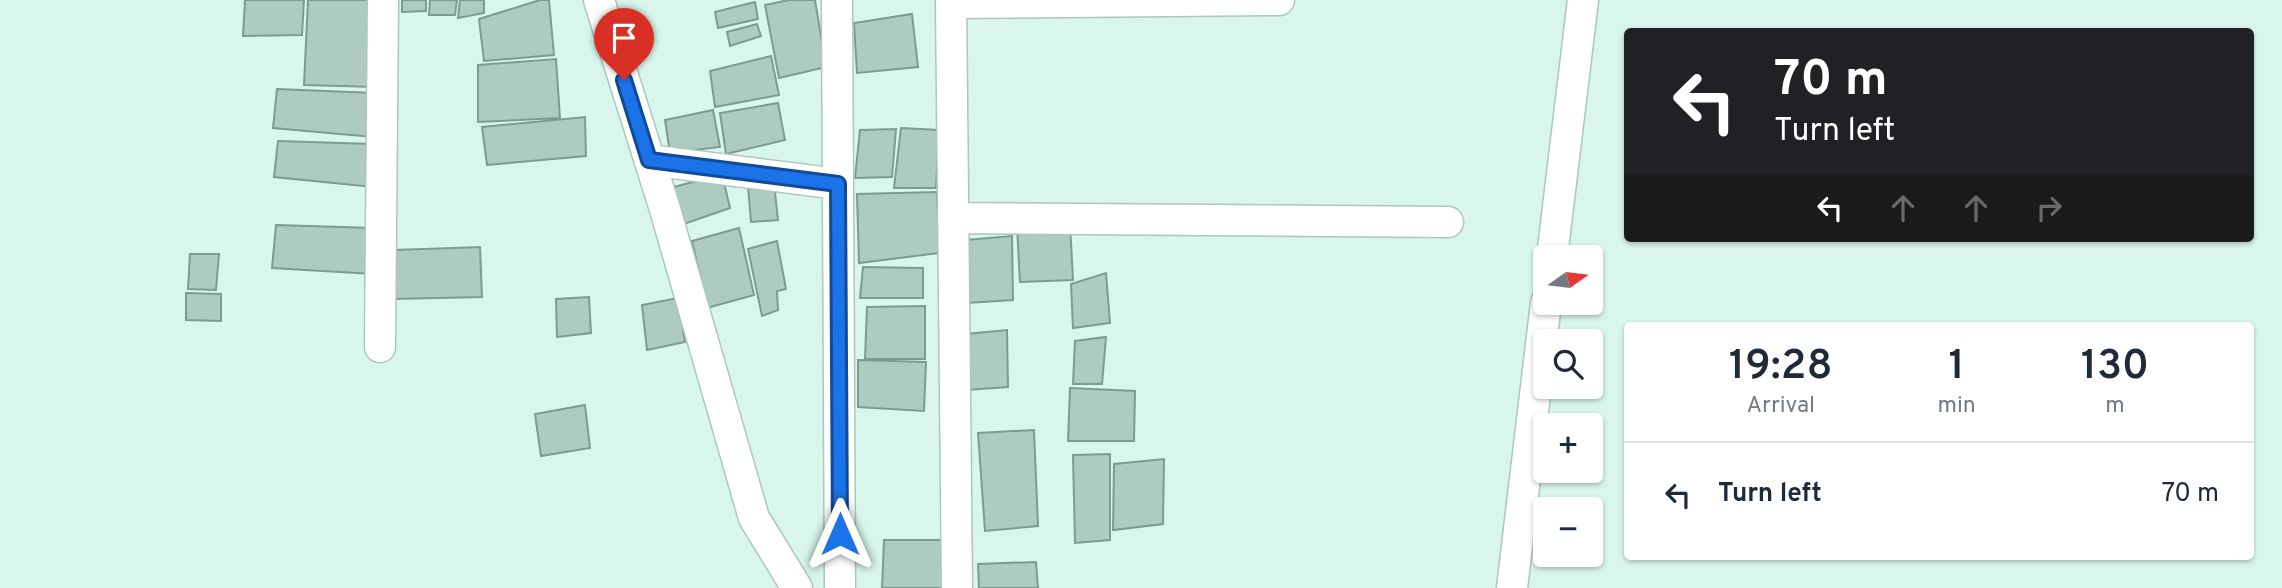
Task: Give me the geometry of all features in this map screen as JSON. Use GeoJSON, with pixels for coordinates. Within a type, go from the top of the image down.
{"type":"FeatureCollection","features":[{"type":"Feature","properties":{"kind":"street"},"geometry":{"type":"LineString","coordinates":[[380,347],[383,0]]}},
{"type":"Feature","properties":{"kind":"street"},"geometry":{"type":"LineString","coordinates":[[599,0],[754,518],[797,588]]}},
{"type":"Feature","properties":{"kind":"street"},"geometry":{"type":"LineString","coordinates":[[837,0],[840,588]]}},
{"type":"Feature","properties":{"kind":"street"},"geometry":{"type":"LineString","coordinates":[[957,588],[951,1],[1279,0]]}},
{"type":"Feature","properties":{"kind":"street"},"geometry":{"type":"LineString","coordinates":[[1553,245],[1583,0]]}},
{"type":"Feature","properties":{"kind":"street"},"geometry":{"type":"LineString","coordinates":[[649,160],[838,184]]}},
{"type":"Feature","properties":{"kind":"street"},"geometry":{"type":"LineString","coordinates":[[953,218],[1448,222]]}},
{"type":"Feature","properties":{"kind":"street"},"geometry":{"type":"LineString","coordinates":[[1512,588],[1545,315]]}},
{"type":"Feature","properties":{"kind":"building"},"geometry":{"type":"Polygon","coordinates":[[[245,0],[304,0],[302,35],[243,36],[245,0]]]}},
{"type":"Feature","properties":{"kind":"building"},"geometry":{"type":"Polygon","coordinates":[[[308,0],[377,0],[375,87],[304,85],[308,0]]]}},
{"type":"Feature","properties":{"kind":"building"},"geometry":{"type":"Polygon","coordinates":[[[402,0],[426,0],[426,11],[402,12],[402,0]]]}},
{"type":"Feature","properties":{"kind":"building"},"geometry":{"type":"Polygon","coordinates":[[[430,0],[457,0],[455,15],[429,15],[430,0]]]}},
{"type":"Feature","properties":{"kind":"building"},"geometry":{"type":"Polygon","coordinates":[[[460,0],[484,0],[484,13],[458,18],[460,0]]]}},
{"type":"Feature","properties":{"kind":"building"},"geometry":{"type":"Polygon","coordinates":[[[540,0],[549,0],[554,55],[484,61],[479,19],[540,0]]]}},
{"type":"Feature","properties":{"kind":"building"},"geometry":{"type":"Polygon","coordinates":[[[789,0],[815,0],[826,67],[779,78],[765,5],[789,0]]]}},
{"type":"Feature","properties":{"kind":"building"},"geometry":{"type":"Polygon","coordinates":[[[755,2],[758,19],[718,28],[715,12],[755,2]]]}},
{"type":"Feature","properties":{"kind":"building"},"geometry":{"type":"Polygon","coordinates":[[[912,14],[918,67],[857,73],[854,23],[912,14]]]}},
{"type":"Feature","properties":{"kind":"building"},"geometry":{"type":"Polygon","coordinates":[[[757,24],[761,36],[730,46],[727,32],[757,24]]]}},
{"type":"Feature","properties":{"kind":"building"},"geometry":{"type":"Polygon","coordinates":[[[771,56],[779,95],[715,107],[710,71],[771,56]]]}},
{"type":"Feature","properties":{"kind":"building"},"geometry":{"type":"Polygon","coordinates":[[[556,59],[560,118],[478,122],[478,65],[556,59]]]}},
{"type":"Feature","properties":{"kind":"building"},"geometry":{"type":"Polygon","coordinates":[[[277,89],[374,93],[373,137],[273,128],[277,89]]]}},
{"type":"Feature","properties":{"kind":"building"},"geometry":{"type":"Polygon","coordinates":[[[778,103],[785,140],[726,154],[720,113],[778,103]]]}},
{"type":"Feature","properties":{"kind":"building"},"geometry":{"type":"Polygon","coordinates":[[[713,110],[720,147],[670,153],[665,120],[713,110]]]}},
{"type":"Feature","properties":{"kind":"building"},"geometry":{"type":"Polygon","coordinates":[[[585,117],[586,156],[487,165],[482,127],[585,117]]]}},
{"type":"Feature","properties":{"kind":"building"},"geometry":{"type":"Polygon","coordinates":[[[901,128],[939,130],[936,188],[894,188],[901,128]]]}},
{"type":"Feature","properties":{"kind":"building"},"geometry":{"type":"Polygon","coordinates":[[[896,129],[892,177],[855,178],[860,130],[896,129]]]}},
{"type":"Feature","properties":{"kind":"building"},"geometry":{"type":"Polygon","coordinates":[[[278,141],[373,144],[373,187],[274,177],[278,141]]]}},
{"type":"Feature","properties":{"kind":"building"},"geometry":{"type":"Polygon","coordinates":[[[722,174],[730,208],[684,224],[674,187],[722,174]]]}},
{"type":"Feature","properties":{"kind":"building"},"geometry":{"type":"Polygon","coordinates":[[[774,183],[778,220],[751,222],[748,186],[774,183]]]}},
{"type":"Feature","properties":{"kind":"building"},"geometry":{"type":"Polygon","coordinates":[[[937,192],[939,253],[859,263],[857,194],[937,192]]]}},
{"type":"Feature","properties":{"kind":"building"},"geometry":{"type":"Polygon","coordinates":[[[1070,224],[1073,280],[1020,282],[1017,227],[1070,224]]]}},
{"type":"Feature","properties":{"kind":"building"},"geometry":{"type":"Polygon","coordinates":[[[276,225],[373,228],[373,274],[272,268],[276,225]]]}},
{"type":"Feature","properties":{"kind":"building"},"geometry":{"type":"Polygon","coordinates":[[[739,228],[754,295],[707,308],[692,241],[739,228]]]}},
{"type":"Feature","properties":{"kind":"building"},"geometry":{"type":"Polygon","coordinates":[[[1012,236],[1013,300],[967,303],[966,240],[1012,236]]]}},
{"type":"Feature","properties":{"kind":"building"},"geometry":{"type":"Polygon","coordinates":[[[777,241],[786,289],[777,291],[778,310],[762,316],[748,249],[777,241]]]}},
{"type":"Feature","properties":{"kind":"building"},"geometry":{"type":"Polygon","coordinates":[[[480,247],[482,297],[394,299],[395,250],[480,247]]]}},
{"type":"Feature","properties":{"kind":"building"},"geometry":{"type":"Polygon","coordinates":[[[190,254],[219,254],[216,290],[188,289],[190,254]]]}},
{"type":"Feature","properties":{"kind":"building"},"geometry":{"type":"Polygon","coordinates":[[[863,267],[923,268],[923,298],[860,298],[863,267]]]}},
{"type":"Feature","properties":{"kind":"building"},"geometry":{"type":"Polygon","coordinates":[[[1106,273],[1110,323],[1073,328],[1071,284],[1106,273]]]}},
{"type":"Feature","properties":{"kind":"building"},"geometry":{"type":"Polygon","coordinates":[[[186,293],[221,294],[221,321],[186,320],[186,293]]]}},
{"type":"Feature","properties":{"kind":"building"},"geometry":{"type":"Polygon","coordinates":[[[589,297],[591,333],[557,337],[556,299],[589,297]]]}},
{"type":"Feature","properties":{"kind":"building"},"geometry":{"type":"Polygon","coordinates":[[[678,298],[685,342],[647,350],[642,305],[678,298]]]}},
{"type":"Feature","properties":{"kind":"building"},"geometry":{"type":"Polygon","coordinates":[[[925,306],[925,359],[865,359],[867,307],[925,306]]]}},
{"type":"Feature","properties":{"kind":"building"},"geometry":{"type":"Polygon","coordinates":[[[1007,330],[1008,387],[967,390],[966,334],[1007,330]]]}},
{"type":"Feature","properties":{"kind":"building"},"geometry":{"type":"Polygon","coordinates":[[[1106,337],[1102,384],[1073,384],[1075,341],[1106,337]]]}},
{"type":"Feature","properties":{"kind":"building"},"geometry":{"type":"Polygon","coordinates":[[[858,360],[926,362],[924,411],[858,407],[858,360]]]}},
{"type":"Feature","properties":{"kind":"building"},"geometry":{"type":"Polygon","coordinates":[[[1070,388],[1135,391],[1134,441],[1068,441],[1070,388]]]}},
{"type":"Feature","properties":{"kind":"building"},"geometry":{"type":"Polygon","coordinates":[[[585,405],[590,448],[541,456],[535,414],[585,405]]]}},
{"type":"Feature","properties":{"kind":"building"},"geometry":{"type":"Polygon","coordinates":[[[1034,430],[1038,526],[985,531],[978,433],[1034,430]]]}},
{"type":"Feature","properties":{"kind":"building"},"geometry":{"type":"Polygon","coordinates":[[[1110,454],[1110,540],[1075,543],[1073,455],[1110,454]]]}},
{"type":"Feature","properties":{"kind":"building"},"geometry":{"type":"Polygon","coordinates":[[[1164,459],[1163,524],[1113,530],[1114,464],[1164,459]]]}},
{"type":"Feature","properties":{"kind":"building"},"geometry":{"type":"Polygon","coordinates":[[[884,540],[949,540],[948,588],[882,588],[884,540]]]}},
{"type":"Feature","properties":{"kind":"building"},"geometry":{"type":"Polygon","coordinates":[[[1036,562],[1038,588],[979,588],[978,564],[1036,562]]]}},
{"type":"Feature","properties":{"kind":"route"},"geometry":{"type":"LineString","coordinates":[[624,80],[649,160],[838,184],[840,534]]}}]}
